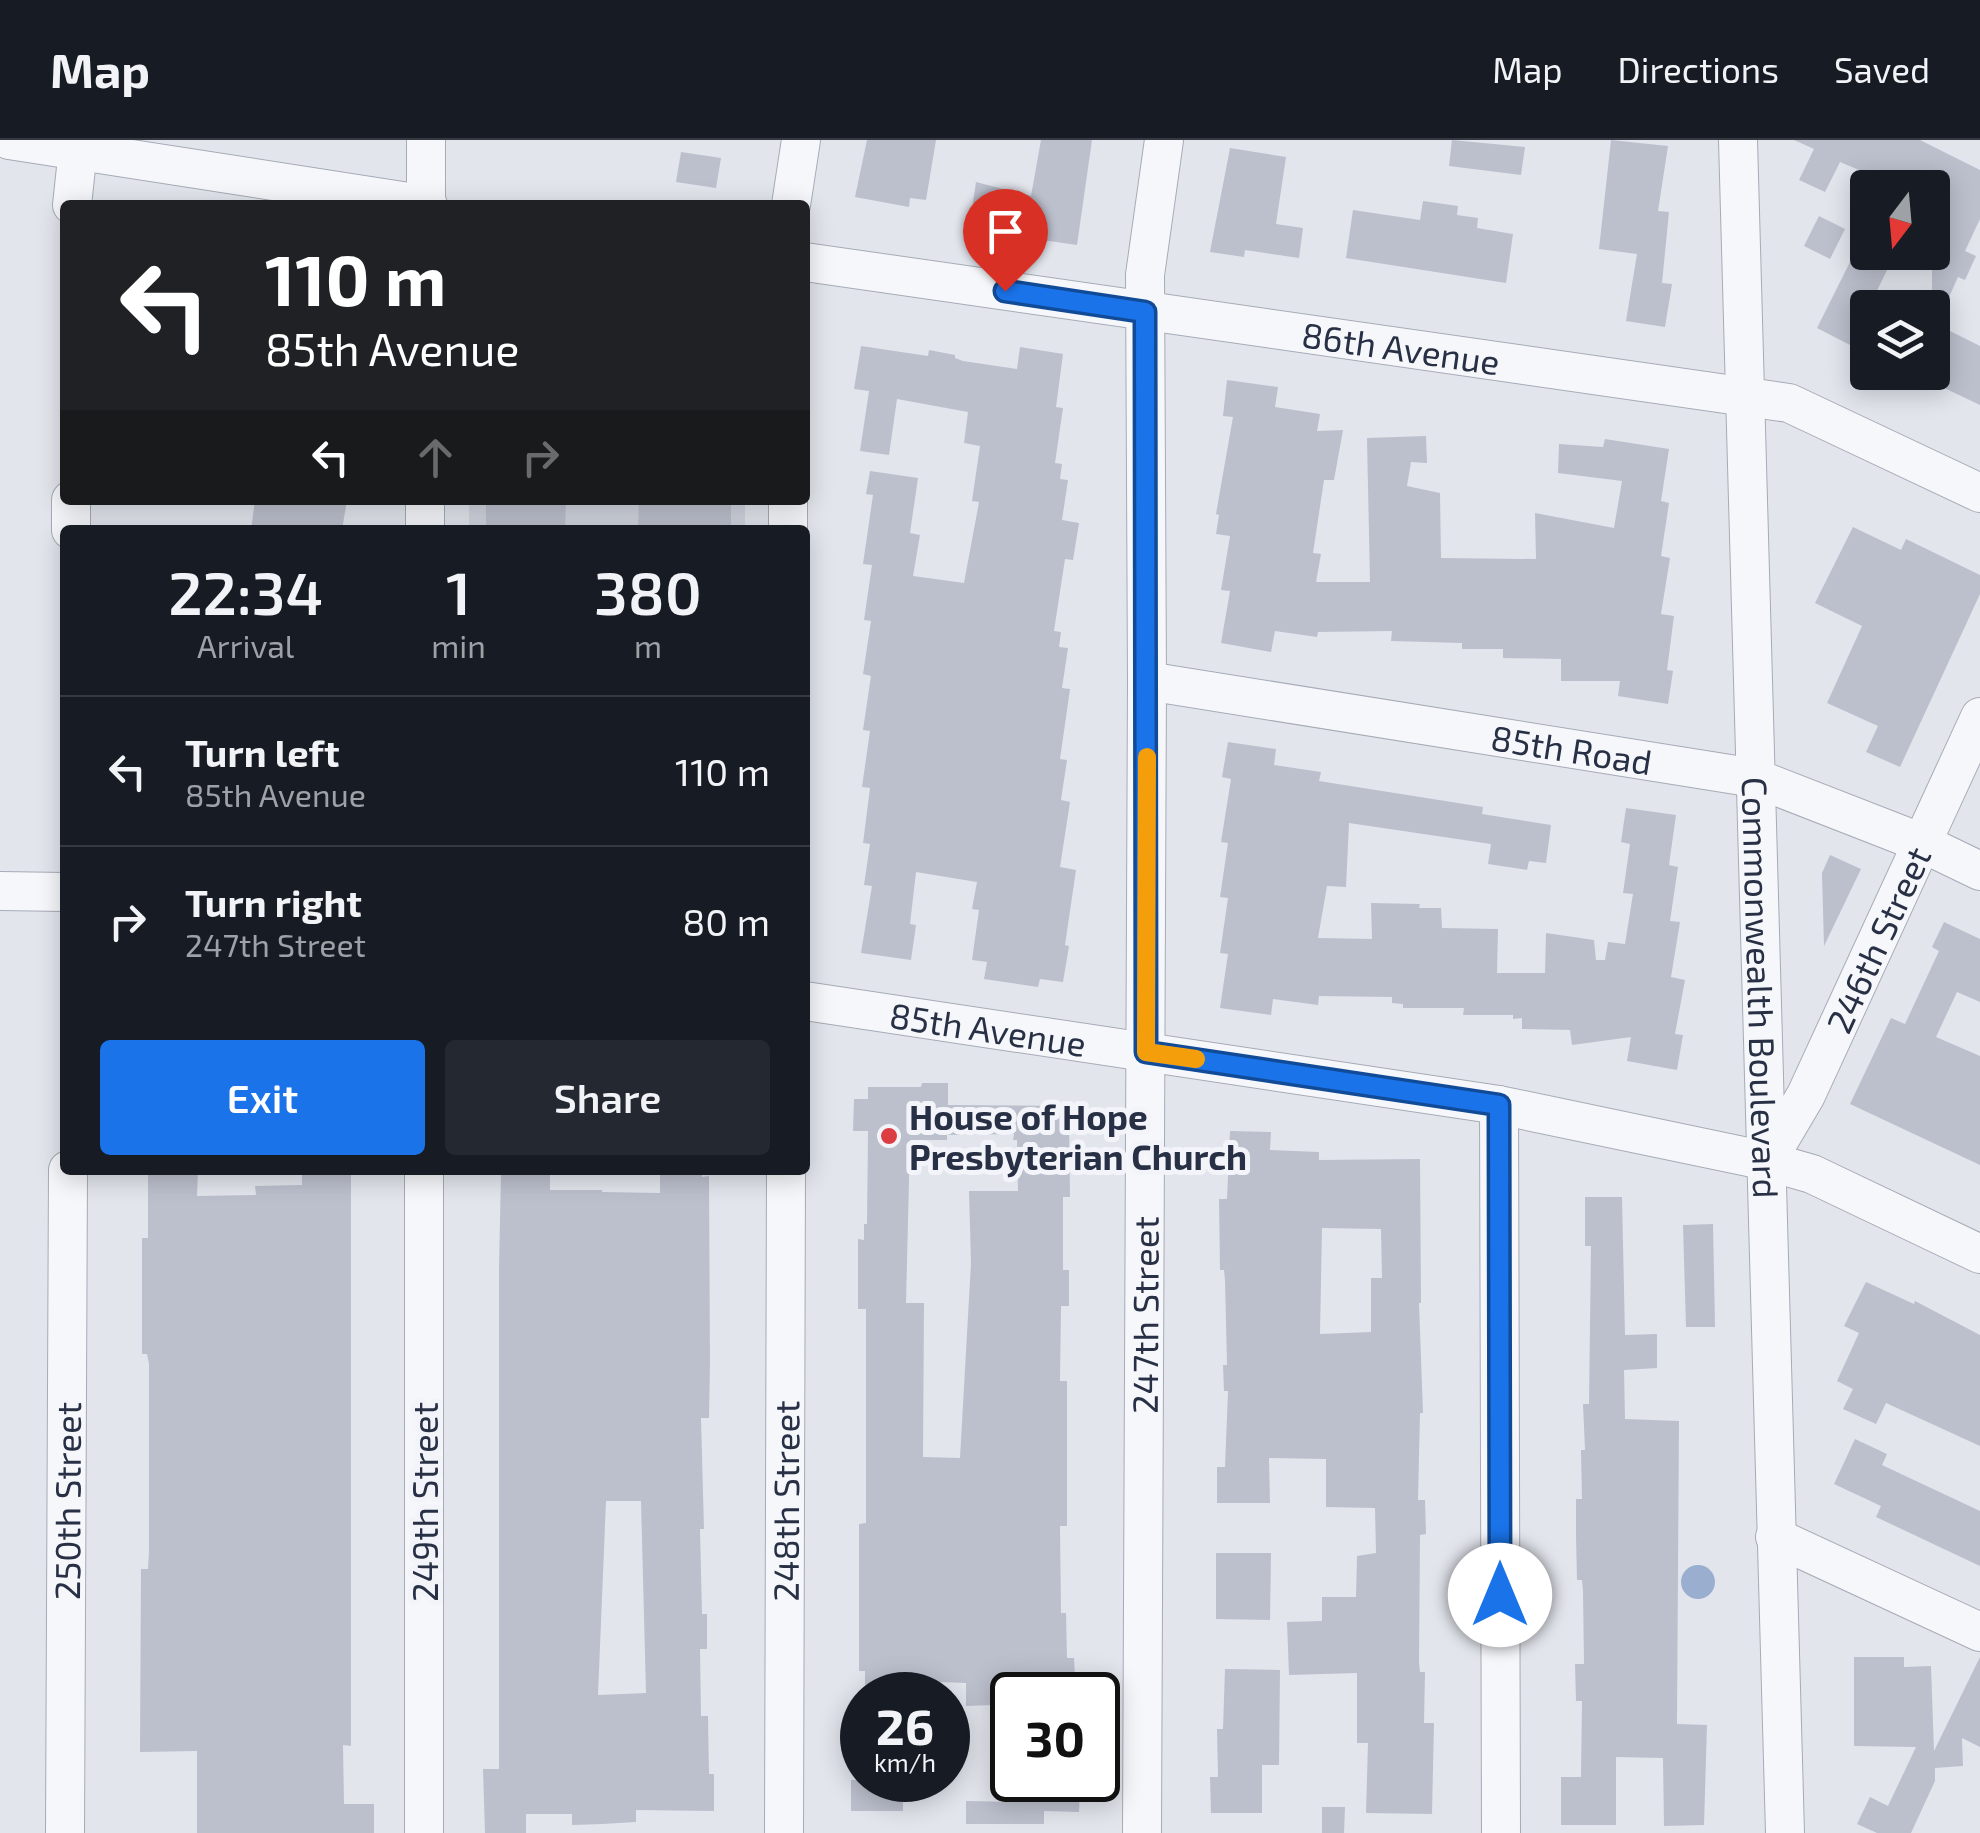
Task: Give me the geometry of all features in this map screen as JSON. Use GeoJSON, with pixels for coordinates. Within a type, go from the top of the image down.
{"type":"FeatureCollection","features":[{"type":"Feature","properties":{"kind":"street"},"geometry":{"type":"LineString","coordinates":[[8,140],[78,145],[397,200]]}},
{"type":"Feature","properties":{"kind":"street"},"geometry":{"type":"LineString","coordinates":[[426,140],[426,200]]}},
{"type":"Feature","properties":{"kind":"street"},"geometry":{"type":"LineString","coordinates":[[792,200],[800,140]]}},
{"type":"Feature","properties":{"kind":"street","name":"247th Street"},"geometry":{"type":"LineString","coordinates":[[1142,1833],[1145,276],[1164,140]]}},
{"type":"Feature","properties":{"kind":"street","name":"Commonwealth Boulevard"},"geometry":{"type":"LineString","coordinates":[[1738,140],[1784,1833]]}},
{"type":"Feature","properties":{"kind":"street"},"geometry":{"type":"LineString","coordinates":[[72,200],[78,145]]}},
{"type":"Feature","properties":{"kind":"street","name":"86th Avenue"},"geometry":{"type":"LineString","coordinates":[[810,263],[1789,403],[1980,493]]}},
{"type":"Feature","properties":{"kind":"street","name":"85th Road"},"geometry":{"type":"LineString","coordinates":[[1147,682],[1754,778],[1922,843],[1980,871]]}},
{"type":"Feature","properties":{"kind":"street","name":"246th Street"},"geometry":{"type":"LineString","coordinates":[[1766,1160],[1806,1095],[1980,717]]}},
{"type":"Feature","properties":{"kind":"street"},"geometry":{"type":"LineString","coordinates":[[0,891],[60,892]]}},
{"type":"Feature","properties":{"kind":"street","name":"85th Avenue"},"geometry":{"type":"LineString","coordinates":[[810,1001],[1499,1105],[1766,1160],[1812,1174],[1980,1254]]}},
{"type":"Feature","properties":{"kind":"street"},"geometry":{"type":"LineString","coordinates":[[1499,1105],[1500,1833]]}},
{"type":"Feature","properties":{"kind":"street","name":"250th Street"},"geometry":{"type":"LineString","coordinates":[[65,1833],[68,1175]]}},
{"type":"Feature","properties":{"kind":"street","name":"249th Street"},"geometry":{"type":"LineString","coordinates":[[424,1175],[424,1833]]}},
{"type":"Feature","properties":{"kind":"street","name":"248th Street"},"geometry":{"type":"LineString","coordinates":[[784,1833],[786,1175]]}},
{"type":"Feature","properties":{"kind":"street"},"geometry":{"type":"LineString","coordinates":[[1775,1537],[1980,1632]]}},
{"type":"Feature","properties":{"kind":"shaded area"},"geometry":{"type":"Polygon","coordinates":[[[469,505],[745,505],[745,525],[469,525],[469,505]]]}},
{"type":"Feature","properties":{"kind":"water"},"geometry":{"type":"Polygon","coordinates":[[[1698,1565],[1710,1570],[1715,1582],[1710,1594],[1698,1599],[1686,1594],[1681,1582],[1686,1570],[1698,1565]]]}},
{"type":"Feature","properties":{"kind":"building"},"geometry":{"type":"Polygon","coordinates":[[[867,140],[936,140],[926,200],[910,198],[909,207],[855,197],[867,140]]]}},
{"type":"Feature","properties":{"kind":"building"},"geometry":{"type":"Polygon","coordinates":[[[1041,140],[1092,140],[1077,245],[1028,238],[1031,217],[972,209],[976,182],[1031,196],[1041,140]]]}},
{"type":"Feature","properties":{"kind":"building"},"geometry":{"type":"Polygon","coordinates":[[[1452,140],[1525,147],[1521,175],[1449,166],[1452,140]]]}},
{"type":"Feature","properties":{"kind":"building"},"geometry":{"type":"Polygon","coordinates":[[[1611,140],[1668,146],[1658,211],[1669,212],[1662,283],[1672,284],[1665,327],[1626,321],[1637,254],[1599,249],[1611,140]]]}},
{"type":"Feature","properties":{"kind":"building"},"geometry":{"type":"Polygon","coordinates":[[[1794,140],[1920,140],[1980,170],[1980,219],[1965,251],[1976,256],[1965,280],[1958,277],[1950,295],[1950,290],[1932,290],[1932,270],[1950,270],[1950,170],[1859,170],[1840,162],[1825,192],[1799,180],[1814,149],[1794,140]]]}},
{"type":"Feature","properties":{"kind":"building"},"geometry":{"type":"Polygon","coordinates":[[[1230,148],[1286,157],[1276,224],[1303,228],[1299,258],[1245,250],[1244,257],[1210,252],[1230,148]]]}},
{"type":"Feature","properties":{"kind":"building"},"geometry":{"type":"Polygon","coordinates":[[[681,152],[721,158],[716,188],[676,182],[681,152]]]}},
{"type":"Feature","properties":{"kind":"building"},"geometry":{"type":"Polygon","coordinates":[[[1423,201],[1458,206],[1457,215],[1478,218],[1477,228],[1513,234],[1506,283],[1346,258],[1353,210],[1420,220],[1423,201]]]}},
{"type":"Feature","properties":{"kind":"building"},"geometry":{"type":"Polygon","coordinates":[[[1819,216],[1845,229],[1830,259],[1804,246],[1819,216]]]}},
{"type":"Feature","properties":{"kind":"building"},"geometry":{"type":"Polygon","coordinates":[[[1850,262],[1850,270],[1887,270],[1877,290],[1850,290],[1850,345],[1817,328],[1850,262]]]}},
{"type":"Feature","properties":{"kind":"building"},"geometry":{"type":"Polygon","coordinates":[[[1950,331],[1980,346],[1980,405],[1948,390],[1950,331]]]}},
{"type":"Feature","properties":{"kind":"building"},"geometry":{"type":"Polygon","coordinates":[[[861,346],[928,356],[929,350],[955,355],[963,361],[1017,369],[1020,347],[1063,354],[1056,407],[1063,408],[1055,463],[1062,464],[1060,479],[1068,480],[1062,520],[1079,523],[1073,560],[1065,559],[1054,631],[1061,632],[1059,647],[1068,648],[1062,688],[1070,689],[1060,759],[1067,760],[1061,800],[1070,802],[1060,867],[1076,870],[1063,982],[1040,979],[1038,987],[984,979],[987,962],[972,960],[979,910],[972,909],[977,882],[916,872],[910,924],[916,925],[911,960],[861,953],[872,886],[864,885],[870,844],[863,843],[870,788],[862,787],[870,731],[863,730],[871,676],[863,674],[871,621],[864,620],[872,565],[863,564],[873,495],[866,494],[870,471],[918,478],[910,533],[920,535],[913,576],[964,583],[979,502],[972,501],[980,446],[964,443],[968,412],[897,399],[889,455],[860,451],[869,391],[854,389],[861,346]]]}},
{"type":"Feature","properties":{"kind":"building"},"geometry":{"type":"Polygon","coordinates":[[[1227,380],[1278,387],[1275,407],[1320,414],[1317,431],[1343,430],[1334,480],[1324,480],[1313,553],[1321,554],[1316,582],[1370,582],[1367,438],[1426,436],[1427,463],[1411,462],[1407,486],[1440,493],[1441,558],[1536,559],[1535,513],[1614,528],[1622,481],[1558,473],[1559,444],[1603,447],[1605,439],[1669,449],[1661,501],[1669,503],[1661,556],[1670,558],[1661,614],[1674,616],[1667,670],[1673,671],[1668,704],[1618,696],[1620,681],[1561,681],[1561,659],[1503,658],[1503,649],[1462,649],[1462,643],[1391,641],[1392,631],[1318,632],[1317,637],[1275,631],[1271,652],[1221,643],[1230,591],[1221,590],[1230,536],[1216,534],[1216,514],[1233,417],[1223,416],[1227,380]]]}},
{"type":"Feature","properties":{"kind":"building"},"geometry":{"type":"Polygon","coordinates":[[[254,505],[346,505],[343,525],[252,525],[254,505]]]}},
{"type":"Feature","properties":{"kind":"building"},"geometry":{"type":"Polygon","coordinates":[[[486,505],[566,505],[565,525],[486,525],[486,505]]]}},
{"type":"Feature","properties":{"kind":"building"},"geometry":{"type":"Polygon","coordinates":[[[639,505],[731,505],[731,525],[638,525],[639,505]]]}},
{"type":"Feature","properties":{"kind":"building"},"geometry":{"type":"Polygon","coordinates":[[[1853,527],[1901,550],[1906,539],[1980,575],[1980,594],[1900,767],[1866,752],[1878,726],[1827,703],[1862,626],[1815,603],[1853,527]]]}},
{"type":"Feature","properties":{"kind":"building"},"geometry":{"type":"Polygon","coordinates":[[[1228,742],[1276,749],[1274,765],[1321,772],[1319,781],[1483,807],[1482,814],[1551,825],[1546,863],[1529,861],[1527,870],[1488,864],[1491,844],[1349,823],[1346,887],[1327,886],[1318,938],[1372,939],[1371,903],[1441,908],[1442,928],[1498,929],[1497,973],[1545,973],[1546,933],[1594,940],[1596,960],[1605,960],[1608,942],[1625,944],[1633,894],[1623,893],[1630,844],[1621,842],[1626,808],[1676,815],[1669,865],[1678,867],[1670,921],[1680,922],[1671,977],[1685,980],[1675,1034],[1683,1035],[1677,1070],[1627,1061],[1631,1037],[1572,1045],[1570,1030],[1522,1029],[1522,1018],[1463,1015],[1464,1008],[1403,1008],[1403,1004],[1392,1003],[1392,997],[1319,996],[1318,1005],[1273,999],[1271,1015],[1220,1008],[1228,954],[1220,953],[1228,898],[1220,897],[1228,843],[1221,842],[1231,779],[1222,777],[1228,742]]]}},
{"type":"Feature","properties":{"kind":"building"},"geometry":{"type":"Polygon","coordinates":[[[1830,855],[1861,869],[1824,946],[1822,873],[1830,855]]]}},
{"type":"Feature","properties":{"kind":"building"},"geometry":{"type":"Polygon","coordinates":[[[1944,922],[1980,939],[1980,1002],[1957,992],[1936,1037],[1980,1056],[1980,1165],[1850,1104],[1891,1018],[1905,1024],[1939,951],[1932,947],[1944,922]]]}},
{"type":"Feature","properties":{"kind":"building"},"geometry":{"type":"Polygon","coordinates":[[[948,1083],[948,1105],[1064,1106],[1063,1115],[1069,1115],[1070,1197],[1063,1197],[1063,1270],[1069,1270],[1069,1306],[1061,1306],[1060,1381],[1067,1381],[1067,1526],[1060,1526],[1061,1613],[1066,1613],[1067,1658],[1074,1658],[1075,1672],[990,1672],[990,1705],[970,1706],[970,1672],[859,1671],[859,1524],[866,1523],[866,1309],[858,1309],[858,1239],[864,1240],[867,1224],[868,1131],[853,1131],[854,1099],[868,1099],[868,1087],[948,1083]],[[1014,1134],[910,1140],[906,1303],[924,1303],[923,1457],[960,1458],[971,1263],[969,1191],[1018,1191],[1017,1140],[1013,1140],[1014,1134]]]}},
{"type":"Feature","properties":{"kind":"building"},"geometry":{"type":"Polygon","coordinates":[[[1230,1131],[1271,1132],[1270,1150],[1319,1152],[1319,1160],[1420,1159],[1423,1413],[1418,1500],[1425,1500],[1426,1534],[1420,1535],[1419,1662],[1420,1672],[1425,1672],[1424,1723],[1434,1723],[1432,1814],[1366,1813],[1368,1743],[1357,1743],[1357,1673],[1289,1675],[1287,1622],[1322,1621],[1322,1597],[1356,1597],[1357,1556],[1376,1553],[1375,1508],[1326,1507],[1326,1459],[1269,1458],[1270,1503],[1217,1503],[1217,1467],[1225,1467],[1228,1391],[1224,1391],[1225,1280],[1224,1270],[1220,1270],[1219,1199],[1227,1199],[1230,1131]],[[1322,1228],[1320,1334],[1371,1332],[1371,1278],[1382,1278],[1381,1229],[1322,1228]]]}},
{"type":"Feature","properties":{"kind":"building"},"geometry":{"type":"Polygon","coordinates":[[[148,1175],[198,1175],[197,1196],[256,1195],[255,1186],[302,1185],[302,1175],[351,1175],[351,1746],[343,1745],[344,1804],[374,1804],[374,1833],[197,1833],[197,1751],[140,1752],[141,1569],[148,1569],[149,1551],[149,1364],[147,1354],[142,1354],[142,1238],[148,1238],[148,1175]]]}},
{"type":"Feature","properties":{"kind":"building"},"geometry":{"type":"Polygon","coordinates":[[[501,1175],[550,1175],[550,1190],[660,1193],[660,1175],[709,1176],[709,1418],[701,1418],[704,1529],[700,1529],[707,1649],[700,1649],[701,1716],[708,1716],[714,1811],[636,1810],[636,1822],[572,1825],[572,1814],[526,1814],[526,1833],[485,1833],[483,1769],[499,1769],[501,1175]],[[606,1501],[598,1695],[646,1693],[641,1501],[606,1501]]]}},
{"type":"Feature","properties":{"kind":"building"},"geometry":{"type":"Polygon","coordinates":[[[1585,1197],[1622,1197],[1625,1335],[1657,1334],[1657,1368],[1624,1370],[1625,1419],[1679,1421],[1677,1724],[1707,1725],[1704,1825],[1664,1826],[1663,1758],[1616,1757],[1616,1825],[1561,1825],[1561,1777],[1581,1777],[1582,1701],[1576,1701],[1575,1664],[1584,1664],[1583,1591],[1582,1580],[1577,1580],[1576,1499],[1582,1499],[1583,1404],[1589,1404],[1591,1246],[1585,1246],[1585,1197]]]}},
{"type":"Feature","properties":{"kind":"building"},"geometry":{"type":"Polygon","coordinates":[[[1713,1224],[1715,1327],[1686,1327],[1683,1225],[1713,1224]]]}},
{"type":"Feature","properties":{"kind":"building"},"geometry":{"type":"Polygon","coordinates":[[[1866,1282],[1914,1304],[1915,1301],[1980,1335],[1980,1446],[1886,1403],[1876,1424],[1843,1409],[1853,1389],[1837,1381],[1859,1333],[1844,1326],[1866,1282]]]}},
{"type":"Feature","properties":{"kind":"building"},"geometry":{"type":"Polygon","coordinates":[[[1855,1439],[1887,1454],[1882,1465],[1980,1511],[1980,1566],[1876,1517],[1881,1506],[1834,1484],[1855,1439]]]}},
{"type":"Feature","properties":{"kind":"building"},"geometry":{"type":"Polygon","coordinates":[[[1216,1553],[1271,1553],[1270,1620],[1216,1619],[1216,1553]]]}},
{"type":"Feature","properties":{"kind":"building"},"geometry":{"type":"Polygon","coordinates":[[[1854,1657],[1904,1657],[1904,1667],[1931,1666],[1934,1751],[1980,1657],[1980,1747],[1962,1738],[1963,1766],[1935,1768],[1935,1781],[1911,1833],[1877,1833],[1857,1824],[1870,1797],[1888,1806],[1916,1747],[1854,1746],[1854,1657]]]}},
{"type":"Feature","properties":{"kind":"building"},"geometry":{"type":"Polygon","coordinates":[[[1225,1669],[1280,1670],[1279,1765],[1262,1765],[1262,1813],[1211,1813],[1210,1777],[1218,1777],[1217,1729],[1223,1729],[1225,1669]]]}},
{"type":"Feature","properties":{"kind":"building"},"geometry":{"type":"Polygon","coordinates":[[[851,1802],[903,1802],[903,1811],[851,1811],[851,1802]]]}},
{"type":"Feature","properties":{"kind":"building"},"geometry":{"type":"Polygon","coordinates":[[[966,1802],[1079,1802],[1079,1812],[1044,1811],[1044,1824],[966,1824],[966,1802]]]}},
{"type":"Feature","properties":{"kind":"building"},"geometry":{"type":"Polygon","coordinates":[[[1322,1807],[1345,1807],[1344,1833],[1322,1833],[1322,1807]]]}},
{"type":"Feature","properties":{"kind":"slow traffic"},"geometry":{"type":"LineString","coordinates":[[1147,757],[1146,1052],[1196,1059]]}},
{"type":"Feature","properties":{"kind":"place","name":"House of Hope Presbyterian Church"},"geometry":{"type":"Point","coordinates":[889,1136]}},
{"type":"Feature","properties":{"kind":"route"},"geometry":{"type":"LineString","coordinates":[[1005,291],[1145,312],[1146,1052],[1499,1105],[1500,1595]]}}]}
